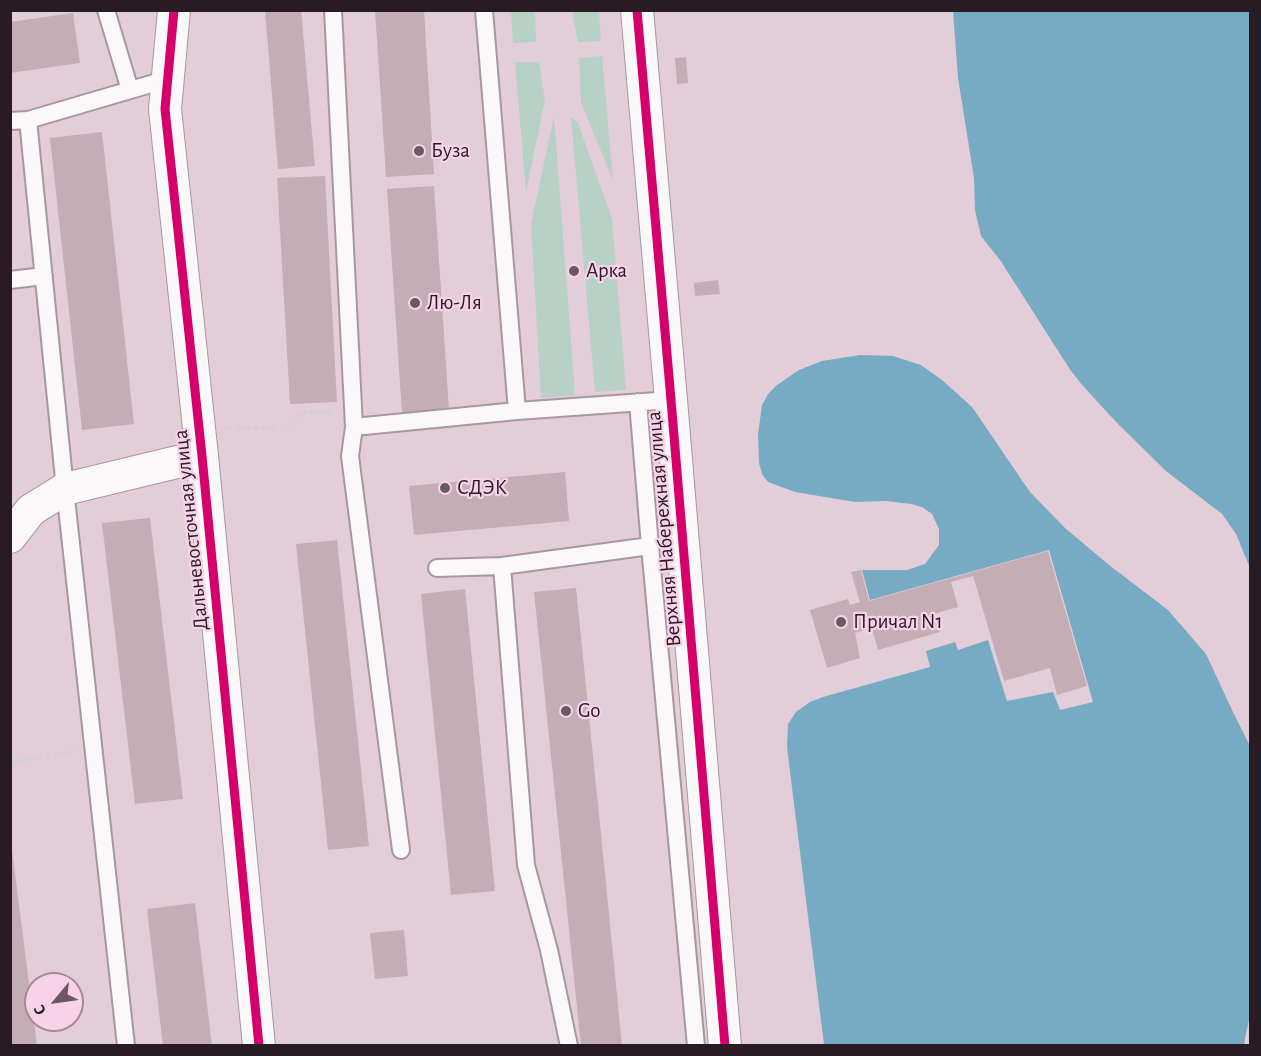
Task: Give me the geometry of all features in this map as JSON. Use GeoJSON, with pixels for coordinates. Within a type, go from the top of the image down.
{"type":"FeatureCollection","features":[{"type":"Feature","properties":{"kind":"street","name":"Дальневосточная улица"},"geometry":{"type":"LineString","coordinates":[[174,10],[165,109],[202,456],[260,1046]]}},
{"type":"Feature","properties":{"kind":"street","name":"Верхняя Набережная улица"},"geometry":{"type":"LineString","coordinates":[[637,10],[725,1046]]}},
{"type":"Feature","properties":{"kind":"street"},"geometry":{"type":"LineString","coordinates":[[10,537],[31,510],[65,489],[202,456]]}},
{"type":"Feature","properties":{"kind":"lane"},"geometry":{"type":"LineString","coordinates":[[106,10],[130,90]]}},
{"type":"Feature","properties":{"kind":"lane"},"geometry":{"type":"LineString","coordinates":[[333,10],[354,427],[350,456],[401,850]]}},
{"type":"Feature","properties":{"kind":"lane"},"geometry":{"type":"LineString","coordinates":[[484,10],[517,411]]}},
{"type":"Feature","properties":{"kind":"lane"},"geometry":{"type":"LineString","coordinates":[[10,121],[28,120],[168,79]]}},
{"type":"Feature","properties":{"kind":"lane"},"geometry":{"type":"LineString","coordinates":[[28,120],[65,489],[126,1046]]}},
{"type":"Feature","properties":{"kind":"lane"},"geometry":{"type":"LineString","coordinates":[[10,280],[44,276]]}},
{"type":"Feature","properties":{"kind":"lane"},"geometry":{"type":"LineString","coordinates":[[354,427],[517,411],[671,400]]}},
{"type":"Feature","properties":{"kind":"lane"},"geometry":{"type":"LineString","coordinates":[[638,402],[696,1046]]}},
{"type":"Feature","properties":{"kind":"lane"},"geometry":{"type":"LineString","coordinates":[[437,568],[502,566],[650,546]]}},
{"type":"Feature","properties":{"kind":"lane"},"geometry":{"type":"LineString","coordinates":[[502,566],[526,866],[549,950],[569,1046]]}},
{"type":"Feature","properties":{"kind":"path"},"geometry":{"type":"LineString","coordinates":[[224,429],[284,427],[291,424],[299,413],[336,410]]}},
{"type":"Feature","properties":{"kind":"path"},"geometry":{"type":"LineString","coordinates":[[10,763],[93,748]]}},
{"type":"Feature","properties":{"kind":"green space"},"geometry":{"type":"Polygon","coordinates":[[[511,11],[535,11],[536,42],[513,43],[511,11]]]}},
{"type":"Feature","properties":{"kind":"green space"},"geometry":{"type":"Polygon","coordinates":[[[572,11],[599,11],[601,41],[578,42],[572,11]]]}},
{"type":"Feature","properties":{"kind":"green space"},"geometry":{"type":"Polygon","coordinates":[[[602,56],[613,180],[581,103],[579,58],[602,56]]]}},
{"type":"Feature","properties":{"kind":"green space"},"geometry":{"type":"Polygon","coordinates":[[[515,62],[539,62],[545,100],[526,192],[515,62]]]}},
{"type":"Feature","properties":{"kind":"green space"},"geometry":{"type":"Polygon","coordinates":[[[554,116],[575,395],[541,398],[531,224],[554,116]]]}},
{"type":"Feature","properties":{"kind":"green space"},"geometry":{"type":"Polygon","coordinates":[[[571,117],[578,123],[612,219],[626,390],[595,392],[571,117]]]}},
{"type":"Feature","properties":{"kind":"water"},"geometry":{"type":"Polygon","coordinates":[[[953,11],[1250,11],[1250,568],[1236,534],[1222,514],[1166,471],[1083,386],[1000,260],[981,236],[975,210],[974,178],[958,78],[953,11]]]}},
{"type":"Feature","properties":{"kind":"water"},"geometry":{"type":"Polygon","coordinates":[[[860,355],[893,356],[921,365],[942,380],[972,407],[1030,492],[1065,528],[1168,610],[1206,654],[1250,746],[1250,1016],[1244,1045],[824,1045],[787,747],[788,724],[796,712],[810,702],[823,697],[930,667],[926,651],[955,642],[958,650],[988,640],[1007,701],[1053,692],[1060,710],[1093,702],[1049,550],[870,600],[862,570],[907,570],[925,564],[939,545],[939,529],[932,514],[922,507],[911,504],[886,501],[855,502],[795,492],[768,482],[762,474],[759,463],[758,434],[762,405],[768,394],[799,370],[822,361],[860,355]]]}},
{"type":"Feature","properties":{"kind":"building"},"geometry":{"type":"Polygon","coordinates":[[[265,10],[301,10],[315,166],[278,169],[265,10]]]}},
{"type":"Feature","properties":{"kind":"building"},"geometry":{"type":"Polygon","coordinates":[[[375,10],[424,10],[434,174],[386,177],[375,10]]]}},
{"type":"Feature","properties":{"kind":"building"},"geometry":{"type":"Polygon","coordinates":[[[73,13],[80,63],[10,73],[10,22],[73,13]]]}},
{"type":"Feature","properties":{"kind":"building"},"geometry":{"type":"Polygon","coordinates":[[[686,57],[688,83],[677,84],[675,58],[686,57]]]}},
{"type":"Feature","properties":{"kind":"building"},"geometry":{"type":"Polygon","coordinates":[[[102,132],[134,424],[82,430],[50,138],[102,132]]]}},
{"type":"Feature","properties":{"kind":"building"},"geometry":{"type":"Polygon","coordinates":[[[325,176],[337,402],[290,404],[277,178],[325,176]]]}},
{"type":"Feature","properties":{"kind":"building"},"geometry":{"type":"Polygon","coordinates":[[[434,186],[449,410],[402,413],[387,189],[434,186]]]}},
{"type":"Feature","properties":{"kind":"building"},"geometry":{"type":"Polygon","coordinates":[[[718,280],[720,294],[695,296],[694,283],[718,280]]]}},
{"type":"Feature","properties":{"kind":"building"},"geometry":{"type":"Polygon","coordinates":[[[565,472],[569,521],[414,535],[409,486],[565,472]]]}},
{"type":"Feature","properties":{"kind":"building"},"geometry":{"type":"Polygon","coordinates":[[[150,518],[183,799],[135,804],[102,523],[150,518]]]}},
{"type":"Feature","properties":{"kind":"building"},"geometry":{"type":"Polygon","coordinates":[[[337,540],[369,846],[328,850],[296,544],[337,540]]]}},
{"type":"Feature","properties":{"kind":"building"},"geometry":{"type":"Polygon","coordinates":[[[1048,551],[1087,686],[1057,695],[1050,668],[1004,681],[973,576],[951,582],[958,607],[934,614],[940,632],[878,650],[872,628],[855,633],[860,658],[827,668],[810,610],[848,599],[850,605],[860,602],[851,572],[861,570],[869,601],[1048,551]]]}},
{"type":"Feature","properties":{"kind":"building"},"geometry":{"type":"Polygon","coordinates":[[[576,588],[622,1046],[581,1046],[534,592],[576,588]]]}},
{"type":"Feature","properties":{"kind":"building"},"geometry":{"type":"Polygon","coordinates":[[[465,589],[495,891],[451,895],[421,594],[465,589]]]}},
{"type":"Feature","properties":{"kind":"building"},"geometry":{"type":"Polygon","coordinates":[[[10,850],[12,850],[28,972],[24,972],[24,1032],[35,1032],[37,1046],[10,1046],[10,850]]]}},
{"type":"Feature","properties":{"kind":"building"},"geometry":{"type":"Polygon","coordinates":[[[195,903],[212,1046],[163,1046],[147,909],[195,903]]]}},
{"type":"Feature","properties":{"kind":"building"},"geometry":{"type":"Polygon","coordinates":[[[404,930],[408,976],[375,979],[370,933],[404,930]]]}},
{"type":"Feature","properties":{"kind":"cycle path"},"geometry":{"type":"LineString","coordinates":[[174,10],[165,109],[202,456],[259,1046]]}},
{"type":"Feature","properties":{"kind":"cycle path"},"geometry":{"type":"LineString","coordinates":[[637,10],[725,1046]]}},
{"type":"Feature","properties":{"kind":"place","name":"Буза"},"geometry":{"type":"Point","coordinates":[419,151]}},
{"type":"Feature","properties":{"kind":"place","name":"Арка"},"geometry":{"type":"Point","coordinates":[574,271]}},
{"type":"Feature","properties":{"kind":"place","name":"Лю-Ля"},"geometry":{"type":"Point","coordinates":[415,303]}},
{"type":"Feature","properties":{"kind":"place","name":"СДЭК"},"geometry":{"type":"Point","coordinates":[445,488]}},
{"type":"Feature","properties":{"kind":"place","name":"Причал N1"},"geometry":{"type":"Point","coordinates":[841,622]}},
{"type":"Feature","properties":{"kind":"place","name":"Go"},"geometry":{"type":"Point","coordinates":[566,711]}}]}
